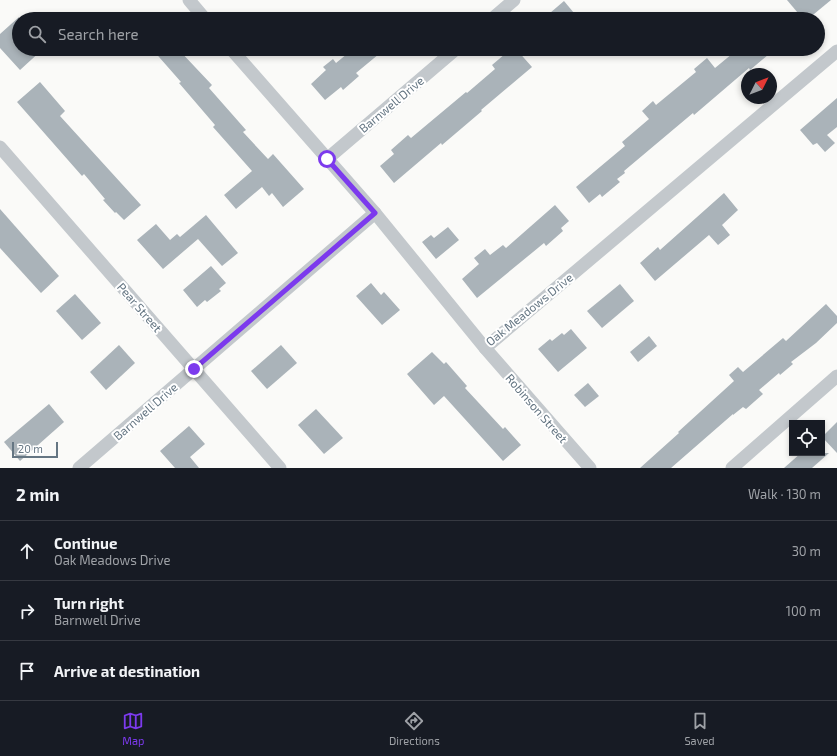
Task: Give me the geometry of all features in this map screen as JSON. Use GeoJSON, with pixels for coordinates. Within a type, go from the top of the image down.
{"type":"FeatureCollection","features":[{"type":"Feature","properties":{"kind":"street"},"geometry":{"type":"LineString","coordinates":[[189,0],[200,12]]}},
{"type":"Feature","properties":{"kind":"street"},"geometry":{"type":"LineString","coordinates":[[500,12],[514,0]]}},
{"type":"Feature","properties":{"kind":"street","name":"Oak Meadows Drive"},"geometry":{"type":"LineString","coordinates":[[238,56],[375,213],[485,348],[837,51]]}},
{"type":"Feature","properties":{"kind":"street","name":"Barnwell Drive"},"geometry":{"type":"LineString","coordinates":[[327,159],[448,56]]}},
{"type":"Feature","properties":{"kind":"street","name":"Pear Street"},"geometry":{"type":"LineString","coordinates":[[0,147],[280,468]]}},
{"type":"Feature","properties":{"kind":"street","name":"Barnwell Drive"},"geometry":{"type":"LineString","coordinates":[[79,468],[375,213]]}},
{"type":"Feature","properties":{"kind":"street","name":"Robinson Street"},"geometry":{"type":"LineString","coordinates":[[485,348],[590,468]]}},
{"type":"Feature","properties":{"kind":"street"},"geometry":{"type":"LineString","coordinates":[[732,468],[837,376]]}},
{"type":"Feature","properties":{"kind":"building"},"geometry":{"type":"Polygon","coordinates":[[[787,0],[831,0],[816,12],[797,12],[787,0]]]}},
{"type":"Feature","properties":{"kind":"building"},"geometry":{"type":"Polygon","coordinates":[[[564,1],[573,12],[551,12],[564,1]]]}},
{"type":"Feature","properties":{"kind":"building"},"geometry":{"type":"Polygon","coordinates":[[[12,23],[12,56],[35,56],[20,70],[0,48],[0,34],[12,23]]]}},
{"type":"Feature","properties":{"kind":"building"},"geometry":{"type":"Polygon","coordinates":[[[158,56],[185,56],[212,85],[209,88],[246,130],[243,132],[268,159],[273,154],[304,189],[283,207],[272,193],[269,196],[262,187],[236,209],[224,195],[252,171],[213,127],[215,125],[179,83],[181,82],[158,56]]]}},
{"type":"Feature","properties":{"kind":"building"},"geometry":{"type":"Polygon","coordinates":[[[344,56],[377,56],[356,73],[359,76],[343,90],[341,87],[325,100],[311,84],[326,70],[323,67],[333,59],[336,63],[344,56]]]}},
{"type":"Feature","properties":{"kind":"building"},"geometry":{"type":"Polygon","coordinates":[[[503,56],[522,56],[532,67],[442,145],[441,143],[394,183],[380,166],[394,154],[391,150],[408,135],[411,138],[466,92],[467,93],[495,69],[492,65],[503,56]]]}},
{"type":"Feature","properties":{"kind":"building"},"geometry":{"type":"Polygon","coordinates":[[[730,56],[767,56],[752,68],[741,68],[741,75],[624,171],[625,173],[617,179],[620,182],[602,197],[600,194],[589,203],[576,187],[625,146],[622,142],[649,119],[642,111],[653,101],[656,105],[696,72],[694,69],[707,58],[715,68],[730,56]]]}},
{"type":"Feature","properties":{"kind":"building"},"geometry":{"type":"Polygon","coordinates":[[[40,82],[65,111],[60,116],[141,205],[124,220],[103,200],[105,199],[84,174],[82,176],[17,102],[40,82]]]}},
{"type":"Feature","properties":{"kind":"building"},"geometry":{"type":"Polygon","coordinates":[[[837,98],[837,127],[827,135],[835,143],[825,152],[817,143],[813,145],[800,130],[837,98]]]}},
{"type":"Feature","properties":{"kind":"building"},"geometry":{"type":"Polygon","coordinates":[[[724,193],[738,210],[722,225],[730,235],[718,245],[709,235],[655,281],[640,263],[658,247],[660,250],[724,193]]]}},
{"type":"Feature","properties":{"kind":"building"},"geometry":{"type":"Polygon","coordinates":[[[555,205],[569,221],[561,228],[563,231],[546,246],[544,243],[477,298],[462,279],[479,264],[474,258],[485,249],[490,255],[503,245],[506,248],[555,205]]]}},
{"type":"Feature","properties":{"kind":"building"},"geometry":{"type":"Polygon","coordinates":[[[0,209],[59,276],[41,293],[0,248],[0,209]]]}},
{"type":"Feature","properties":{"kind":"building"},"geometry":{"type":"Polygon","coordinates":[[[206,215],[238,253],[222,266],[198,239],[163,269],[137,240],[156,224],[170,240],[177,234],[180,237],[206,215]]]}},
{"type":"Feature","properties":{"kind":"building"},"geometry":{"type":"Polygon","coordinates":[[[448,227],[459,240],[436,259],[422,242],[431,235],[434,238],[448,227]]]}},
{"type":"Feature","properties":{"kind":"building"},"geometry":{"type":"Polygon","coordinates":[[[211,266],[226,283],[219,289],[221,291],[207,302],[205,300],[197,307],[183,290],[211,266]]]}},
{"type":"Feature","properties":{"kind":"building"},"geometry":{"type":"Polygon","coordinates":[[[371,283],[381,295],[384,292],[400,310],[382,325],[356,296],[371,283]]]}},
{"type":"Feature","properties":{"kind":"building"},"geometry":{"type":"Polygon","coordinates":[[[620,284],[634,301],[602,328],[587,311],[620,284]]]}},
{"type":"Feature","properties":{"kind":"building"},"geometry":{"type":"Polygon","coordinates":[[[75,294],[101,323],[82,340],[56,311],[75,294]]]}},
{"type":"Feature","properties":{"kind":"building"},"geometry":{"type":"Polygon","coordinates":[[[826,304],[837,316],[837,323],[816,343],[791,362],[793,364],[780,375],[779,373],[759,390],[763,394],[746,409],[743,407],[733,414],[671,468],[640,468],[734,381],[729,375],[738,367],[743,372],[783,338],[786,341],[826,304]]]}},
{"type":"Feature","properties":{"kind":"building"},"geometry":{"type":"Polygon","coordinates":[[[571,329],[587,348],[558,372],[538,349],[550,339],[552,341],[562,333],[564,335],[571,329]]]}},
{"type":"Feature","properties":{"kind":"building"},"geometry":{"type":"Polygon","coordinates":[[[649,336],[657,346],[638,362],[630,352],[649,336]]]}},
{"type":"Feature","properties":{"kind":"building"},"geometry":{"type":"Polygon","coordinates":[[[119,345],[135,363],[106,390],[90,372],[119,345]]]}},
{"type":"Feature","properties":{"kind":"building"},"geometry":{"type":"Polygon","coordinates":[[[281,345],[297,363],[267,389],[251,371],[281,345]]]}},
{"type":"Feature","properties":{"kind":"building"},"geometry":{"type":"Polygon","coordinates":[[[432,352],[444,364],[446,362],[467,386],[465,388],[503,429],[505,427],[521,445],[503,461],[444,396],[434,405],[407,374],[432,352]]]}},
{"type":"Feature","properties":{"kind":"building"},"geometry":{"type":"Polygon","coordinates":[[[588,383],[599,396],[585,407],[574,395],[588,383]]]}},
{"type":"Feature","properties":{"kind":"building"},"geometry":{"type":"Polygon","coordinates":[[[49,404],[64,422],[20,461],[4,442],[49,404]]]}},
{"type":"Feature","properties":{"kind":"building"},"geometry":{"type":"Polygon","coordinates":[[[316,409],[343,438],[324,454],[298,425],[316,409]]]}},
{"type":"Feature","properties":{"kind":"building"},"geometry":{"type":"Polygon","coordinates":[[[837,422],[837,453],[825,440],[825,434],[837,422]]]}},
{"type":"Feature","properties":{"kind":"building"},"geometry":{"type":"Polygon","coordinates":[[[189,426],[205,444],[190,457],[199,468],[175,468],[160,451],[189,426]]]}},
{"type":"Feature","properties":{"kind":"building"},"geometry":{"type":"Polygon","coordinates":[[[825,453],[829,453],[812,468],[784,468],[798,456],[825,456],[825,453]]]}},
{"type":"Feature","properties":{"kind":"route"},"geometry":{"type":"LineString","coordinates":[[194,369],[375,213],[327,159]]}}]}
